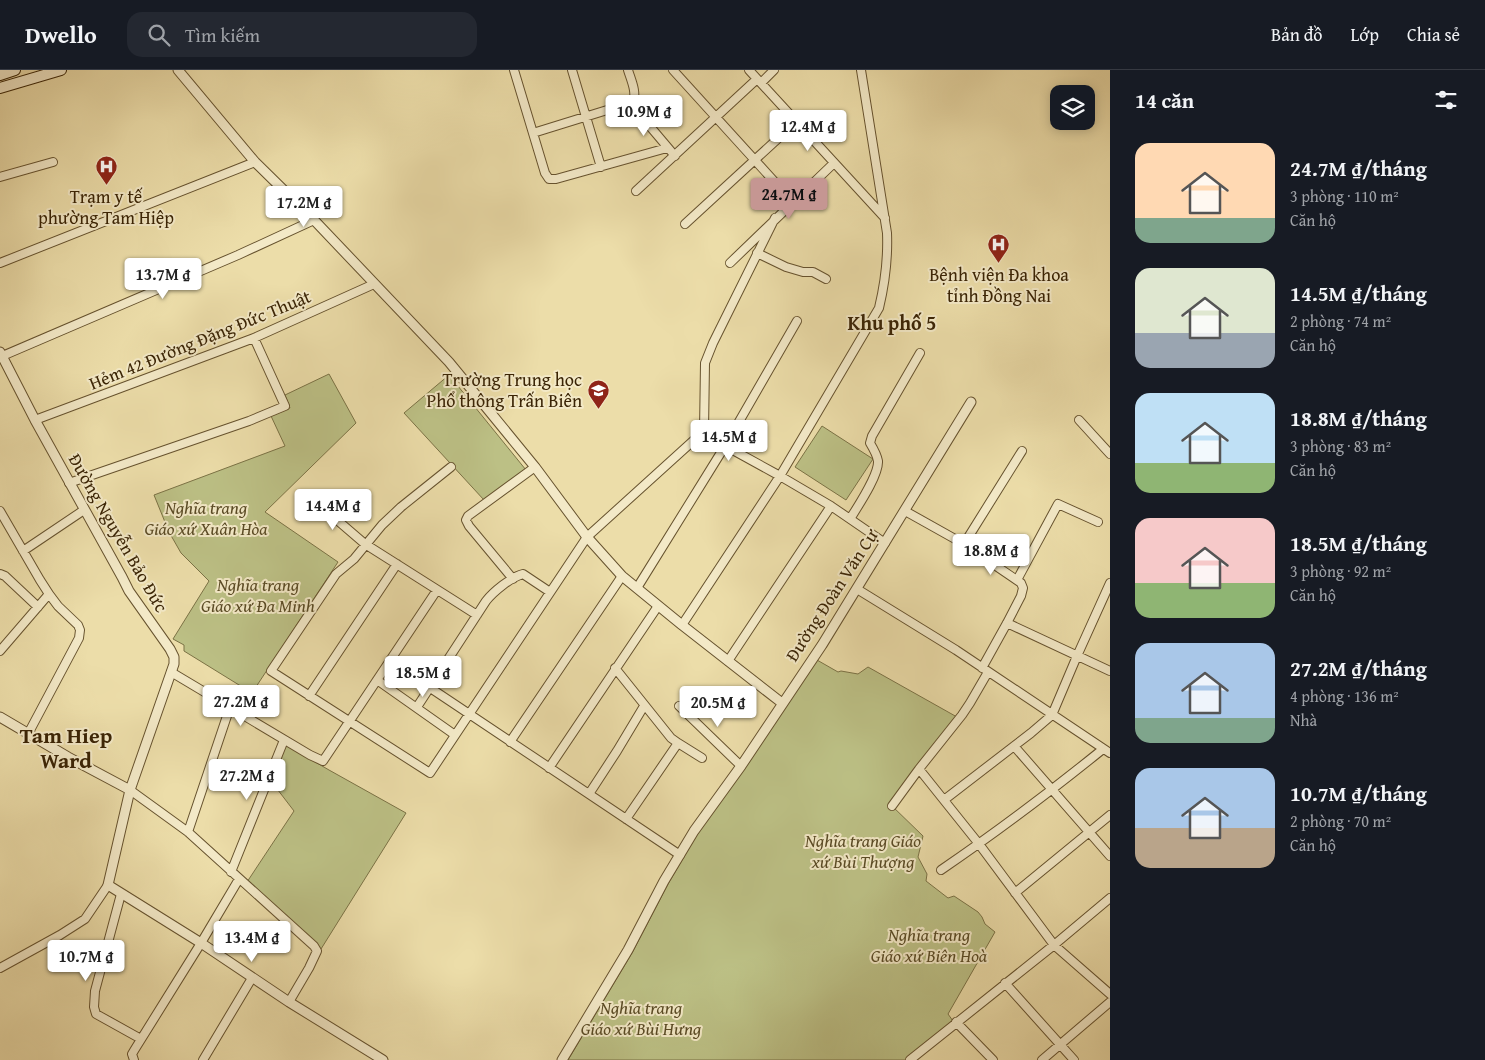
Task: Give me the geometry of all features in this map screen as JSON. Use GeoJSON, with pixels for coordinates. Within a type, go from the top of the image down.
{"type":"FeatureCollection","features":[{"type":"Feature","properties":{"kind":"main road"},"geometry":{"type":"LineString","coordinates":[[0,88],[61,70]]}},
{"type":"Feature","properties":{"kind":"street"},"geometry":{"type":"LineString","coordinates":[[178,70],[255,162],[314,220],[449,362],[535,467],[587,537],[622,576],[782,703]]}},
{"type":"Feature","properties":{"kind":"street"},"geometry":{"type":"LineString","coordinates":[[514,70],[545,174],[550,179],[556,179],[667,148]]}},
{"type":"Feature","properties":{"kind":"street"},"geometry":{"type":"LineString","coordinates":[[572,70],[601,167]]}},
{"type":"Feature","properties":{"kind":"street"},"geometry":{"type":"LineString","coordinates":[[533,133],[631,104],[635,96],[628,70]]}},
{"type":"Feature","properties":{"kind":"street"},"geometry":{"type":"LineString","coordinates":[[685,70],[676,73],[792,202]]}},
{"type":"Feature","properties":{"kind":"street"},"geometry":{"type":"LineString","coordinates":[[749,70],[885,218]]}},
{"type":"Feature","properties":{"kind":"street"},"geometry":{"type":"LineString","coordinates":[[636,191],[716,118],[774,70]]}},
{"type":"Feature","properties":{"kind":"street"},"geometry":{"type":"LineString","coordinates":[[682,625],[780,476],[879,308],[888,248],[885,218],[861,70]]}},
{"type":"Feature","properties":{"kind":"street"},"geometry":{"type":"LineString","coordinates":[[631,104],[675,156]]}},
{"type":"Feature","properties":{"kind":"street"},"geometry":{"type":"LineString","coordinates":[[685,224],[796,122]]}},
{"type":"Feature","properties":{"kind":"street"},"geometry":{"type":"LineString","coordinates":[[0,177],[53,162]]}},
{"type":"Feature","properties":{"kind":"street"},"geometry":{"type":"LineString","coordinates":[[0,262],[255,162]]}},
{"type":"Feature","properties":{"kind":"street"},"geometry":{"type":"LineString","coordinates":[[730,263],[834,162]]}},
{"type":"Feature","properties":{"kind":"street"},"geometry":{"type":"LineString","coordinates":[[451,467],[390,518],[365,544],[354,559],[331,580],[271,671],[430,773],[587,537],[704,431],[705,363],[775,218]]}},
{"type":"Feature","properties":{"kind":"street"},"geometry":{"type":"LineString","coordinates":[[1,355],[238,255],[314,220]]}},
{"type":"Feature","properties":{"kind":"street"},"geometry":{"type":"LineString","coordinates":[[757,253],[786,267],[803,272],[813,272],[826,279]]}},
{"type":"Feature","properties":{"kind":"street","name":"Hẻm 42 Đường Đặng Đức Thuật"},"geometry":{"type":"LineString","coordinates":[[35,420],[254,338],[374,284]]}},
{"type":"Feature","properties":{"kind":"street"},"geometry":{"type":"LineString","coordinates":[[637,588],[725,446],[797,321]]}},
{"type":"Feature","properties":{"kind":"street"},"geometry":{"type":"LineString","coordinates":[[70,483],[249,421],[285,406],[254,338]]}},
{"type":"Feature","properties":{"kind":"street"},"geometry":{"type":"LineString","coordinates":[[850,519],[878,467],[878,458],[870,443],[872,436],[920,353]]}},
{"type":"Feature","properties":{"kind":"street","name":"Đường Nguyễn Bảo Đức"},"geometry":{"type":"LineString","coordinates":[[1,355],[129,591],[170,650],[174,661],[130,790],[108,886]]}},
{"type":"Feature","properties":{"kind":"street","name":"Đường Đoàn Văn Cự"},"geometry":{"type":"LineString","coordinates":[[562,1060],[628,950],[694,831],[822,645],[971,402]]}},
{"type":"Feature","properties":{"kind":"street"},"geometry":{"type":"LineString","coordinates":[[1079,420],[1110,454]]}},
{"type":"Feature","properties":{"kind":"street"},"geometry":{"type":"LineString","coordinates":[[704,431],[725,446],[831,506],[885,543]]}},
{"type":"Feature","properties":{"kind":"street"},"geometry":{"type":"LineString","coordinates":[[964,544],[1022,451]]}},
{"type":"Feature","properties":{"kind":"street"},"geometry":{"type":"LineString","coordinates":[[513,579],[466,520],[468,516],[535,467]]}},
{"type":"Feature","properties":{"kind":"street"},"geometry":{"type":"LineString","coordinates":[[315,501],[365,544],[477,615]]}},
{"type":"Feature","properties":{"kind":"street"},"geometry":{"type":"LineString","coordinates":[[1017,580],[1058,504],[1098,522]]}},
{"type":"Feature","properties":{"kind":"street"},"geometry":{"type":"LineString","coordinates":[[728,661],[831,506]]}},
{"type":"Feature","properties":{"kind":"street"},"geometry":{"type":"LineString","coordinates":[[23,551],[84,510]]}},
{"type":"Feature","properties":{"kind":"street"},"geometry":{"type":"LineString","coordinates":[[0,511],[49,594],[58,606],[78,625],[80,630],[79,638],[28,734]]}},
{"type":"Feature","properties":{"kind":"street"},"geometry":{"type":"LineString","coordinates":[[892,806],[970,703],[1021,596],[1023,588],[1017,580],[964,544],[905,511]]}},
{"type":"Feature","properties":{"kind":"street"},"geometry":{"type":"LineString","coordinates":[[309,696],[397,564]]}},
{"type":"Feature","properties":{"kind":"street"},"geometry":{"type":"LineString","coordinates":[[0,574],[5,576],[38,607]]}},
{"type":"Feature","properties":{"kind":"street"},"geometry":{"type":"LineString","coordinates":[[416,707],[489,596],[523,574],[550,592]]}},
{"type":"Feature","properties":{"kind":"street"},"geometry":{"type":"LineString","coordinates":[[510,742],[622,576]]}},
{"type":"Feature","properties":{"kind":"street"},"geometry":{"type":"LineString","coordinates":[[944,800],[1052,715],[1110,583]]}},
{"type":"Feature","properties":{"kind":"street"},"geometry":{"type":"LineString","coordinates":[[857,589],[985,670],[1107,751],[941,870]]}},
{"type":"Feature","properties":{"kind":"street"},"geometry":{"type":"LineString","coordinates":[[171,672],[322,761],[437,590]]}},
{"type":"Feature","properties":{"kind":"street"},"geometry":{"type":"LineString","coordinates":[[0,651],[49,594]]}},
{"type":"Feature","properties":{"kind":"street"},"geometry":{"type":"LineString","coordinates":[[549,768],[658,606]]}},
{"type":"Feature","properties":{"kind":"street"},"geometry":{"type":"LineString","coordinates":[[1008,623],[1110,671]]}},
{"type":"Feature","properties":{"kind":"street"},"geometry":{"type":"LineString","coordinates":[[390,660],[680,855]]}},
{"type":"Feature","properties":{"kind":"street"},"geometry":{"type":"LineString","coordinates":[[615,668],[671,738],[702,758]]}},
{"type":"Feature","properties":{"kind":"street"},"geometry":{"type":"LineString","coordinates":[[377,680],[455,735]]}},
{"type":"Feature","properties":{"kind":"street"},"geometry":{"type":"LineString","coordinates":[[589,794],[644,706]]}},
{"type":"Feature","properties":{"kind":"street"},"geometry":{"type":"LineString","coordinates":[[679,706],[740,766]]}},
{"type":"Feature","properties":{"kind":"street"},"geometry":{"type":"LineString","coordinates":[[188,832],[230,707]]}},
{"type":"Feature","properties":{"kind":"street"},"geometry":{"type":"LineString","coordinates":[[0,718],[68,758],[130,790],[188,832],[315,948],[317,952],[288,1002]]}},
{"type":"Feature","properties":{"kind":"street"},"geometry":{"type":"LineString","coordinates":[[231,872],[284,740]]}},
{"type":"Feature","properties":{"kind":"street"},"geometry":{"type":"LineString","coordinates":[[626,820],[678,743]]}},
{"type":"Feature","properties":{"kind":"street"},"geometry":{"type":"LineString","coordinates":[[1014,746],[1110,856]]}},
{"type":"Feature","properties":{"kind":"street"},"geometry":{"type":"LineString","coordinates":[[919,769],[979,844],[1054,945],[1110,994]]}},
{"type":"Feature","properties":{"kind":"street"},"geometry":{"type":"LineString","coordinates":[[1015,893],[1110,815]]}},
{"type":"Feature","properties":{"kind":"street"},"geometry":{"type":"LineString","coordinates":[[133,1058],[141,1039],[239,879]]}},
{"type":"Feature","properties":{"kind":"street"},"geometry":{"type":"LineString","coordinates":[[0,968],[85,919],[108,886],[201,943],[288,1002],[383,1060]]}},
{"type":"Feature","properties":{"kind":"street"},"geometry":{"type":"LineString","coordinates":[[121,894],[95,991],[94,1007],[96,1014],[141,1039]]}},
{"type":"Feature","properties":{"kind":"street"},"geometry":{"type":"LineString","coordinates":[[910,1060],[1110,898]]}},
{"type":"Feature","properties":{"kind":"street"},"geometry":{"type":"LineString","coordinates":[[203,1060],[252,978]]}},
{"type":"Feature","properties":{"kind":"street"},"geometry":{"type":"LineString","coordinates":[[1005,983],[1074,1060]]}},
{"type":"Feature","properties":{"kind":"street"},"geometry":{"type":"LineString","coordinates":[[1042,1060],[1110,1002]]}},
{"type":"Feature","properties":{"kind":"street"},"geometry":{"type":"LineString","coordinates":[[956,1022],[993,1060]]}},
{"type":"Feature","properties":{"kind":"green space"},"geometry":{"type":"Polygon","coordinates":[[[329,374],[356,423],[265,512],[338,562],[252,693],[184,651],[184,645],[173,639],[209,581],[181,553],[169,532],[154,495],[285,446],[271,416],[290,408],[285,395],[329,374]]]}},
{"type":"Feature","properties":{"kind":"green space"},"geometry":{"type":"Polygon","coordinates":[[[449,375],[526,470],[484,500],[404,413],[449,375]]]}},
{"type":"Feature","properties":{"kind":"green space"},"geometry":{"type":"Polygon","coordinates":[[[822,426],[873,459],[846,500],[795,467],[822,426]]]}},
{"type":"Feature","properties":{"kind":"green space"},"geometry":{"type":"Polygon","coordinates":[[[817,660],[838,672],[858,674],[868,667],[957,717],[890,804],[923,836],[918,857],[927,874],[926,881],[948,898],[954,896],[978,912],[985,924],[995,932],[948,1014],[953,1021],[905,1060],[568,1060],[632,953],[668,884],[698,833],[749,762],[817,660]]]}},
{"type":"Feature","properties":{"kind":"green space"},"geometry":{"type":"Polygon","coordinates":[[[286,745],[406,813],[321,949],[247,882],[294,811],[271,781],[286,745]]]}},
{"type":"Feature","properties":{"kind":"place","name":"Trạm y tế phường Tam Hiệp"},"geometry":{"type":"Point","coordinates":[106,186]}},
{"type":"Feature","properties":{"kind":"place","name":"Bệnh viện Đa khoa tỉnh Đồng Nai"},"geometry":{"type":"Point","coordinates":[999,264]}},
{"type":"Feature","properties":{"kind":"place","name":"Trường Trung học Phổ thông Trấn Biên"},"geometry":{"type":"Point","coordinates":[598,409]}},
{"type":"Feature","properties":{"kind":"district","name":"Khu phố 5"},"geometry":{"type":"Point","coordinates":[892,323]}},
{"type":"Feature","properties":{"kind":"district","name":"Tam Hiep Ward"},"geometry":{"type":"Point","coordinates":[66,748]}},
{"type":"Feature","properties":{"kind":"park label","name":"Nghĩa trang Giáo xứ Xuân Hòa"},"geometry":{"type":"Point","coordinates":[206,518]}},
{"type":"Feature","properties":{"kind":"park label","name":"Nghĩa trang Giáo xứ Đa Minh"},"geometry":{"type":"Point","coordinates":[258,595]}},
{"type":"Feature","properties":{"kind":"park label","name":"Nghĩa trang Giáo xứ Bùi Thượng"},"geometry":{"type":"Point","coordinates":[863,851]}},
{"type":"Feature","properties":{"kind":"park label","name":"Nghĩa trang Giáo xứ Biên Hoà"},"geometry":{"type":"Point","coordinates":[929,945]}},
{"type":"Feature","properties":{"kind":"park label","name":"Nghĩa trang Giáo xứ Bùi Hưng"},"geometry":{"type":"Point","coordinates":[641,1018]}}]}
